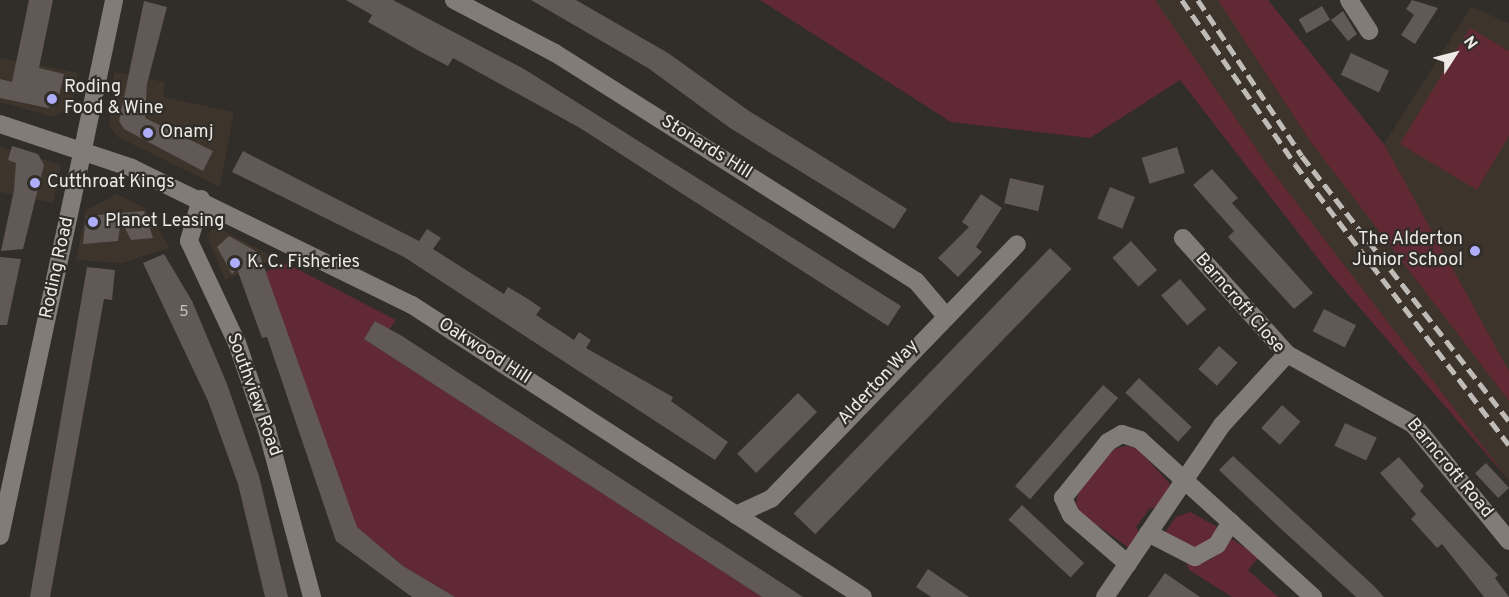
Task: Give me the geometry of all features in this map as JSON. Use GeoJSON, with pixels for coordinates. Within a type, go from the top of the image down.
{"type":"FeatureCollection","features":[{"type":"Feature","properties":{"kind":"street","name":"Roding Road"},"geometry":{"type":"LineString","coordinates":[[0,536],[114,0]]}},
{"type":"Feature","properties":{"kind":"street","name":"Stonards Hill"},"geometry":{"type":"LineString","coordinates":[[454,0],[555,53],[916,280],[944,314]]}},
{"type":"Feature","properties":{"kind":"street"},"geometry":{"type":"LineString","coordinates":[[1350,0],[1369,32]]}},
{"type":"Feature","properties":{"kind":"street","name":"Oakwood Hill"},"geometry":{"type":"LineString","coordinates":[[0,124],[83,149],[201,199],[412,305],[863,597]]}},
{"type":"Feature","properties":{"kind":"street","name":"Southview Road"},"geometry":{"type":"LineString","coordinates":[[201,199],[189,241],[237,343],[267,429],[312,597]]}},
{"type":"Feature","properties":{"kind":"street","name":"Barncroft Close"},"geometry":{"type":"LineString","coordinates":[[1105,597],[1222,425],[1287,354],[1183,238]]}},
{"type":"Feature","properties":{"kind":"street","name":"Alderton Way"},"geometry":{"type":"LineString","coordinates":[[736,515],[771,500],[944,314],[970,297],[1017,244]]}},
{"type":"Feature","properties":{"kind":"street","name":"Barncroft Road"},"geometry":{"type":"LineString","coordinates":[[1287,354],[1413,424],[1509,541]]}},
{"type":"Feature","properties":{"kind":"street"},"geometry":{"type":"LineString","coordinates":[[1128,564],[1071,515],[1063,498],[1108,442],[1122,434],[1140,440],[1313,597]]}},
{"type":"Feature","properties":{"kind":"street"},"geometry":{"type":"LineString","coordinates":[[1148,533],[1195,557],[1217,545],[1231,522]]}},
{"type":"Feature","properties":{"kind":"shaded area"},"geometry":{"type":"Polygon","coordinates":[[[760,0],[1155,0],[1269,167],[1509,480],[1327,270],[1180,80],[1090,138],[951,122],[760,0]]]}},
{"type":"Feature","properties":{"kind":"shaded area"},"geometry":{"type":"Polygon","coordinates":[[[1125,0],[1268,0],[1384,144],[1471,7],[1509,23],[1509,371],[1504,364],[1509,374],[1509,480],[1327,270],[1125,0]]]}},
{"type":"Feature","properties":{"kind":"shaded area"},"geometry":{"type":"Polygon","coordinates":[[[1218,0],[1268,0],[1384,144],[1509,371],[1509,401],[1310,141],[1218,0]]]}},
{"type":"Feature","properties":{"kind":"shaded area"},"geometry":{"type":"Polygon","coordinates":[[[1470,28],[1509,51],[1509,136],[1477,190],[1400,144],[1470,28]]]}},
{"type":"Feature","properties":{"kind":"shaded area"},"geometry":{"type":"Polygon","coordinates":[[[0,58],[78,73],[71,107],[54,117],[0,102],[0,58]]]}},
{"type":"Feature","properties":{"kind":"shaded area"},"geometry":{"type":"Polygon","coordinates":[[[114,72],[165,82],[163,97],[234,112],[220,187],[118,137],[109,125],[114,72]]]}},
{"type":"Feature","properties":{"kind":"shaded area"},"geometry":{"type":"Polygon","coordinates":[[[0,146],[61,165],[53,203],[0,192],[0,146]]]}},
{"type":"Feature","properties":{"kind":"shaded area"},"geometry":{"type":"Polygon","coordinates":[[[117,194],[145,208],[170,248],[122,263],[76,260],[86,210],[117,194]]]}},
{"type":"Feature","properties":{"kind":"shaded area"},"geometry":{"type":"Polygon","coordinates":[[[212,229],[220,229],[276,258],[225,280],[207,236],[212,229]]]}},
{"type":"Feature","properties":{"kind":"shaded area"},"geometry":{"type":"Polygon","coordinates":[[[286,263],[396,320],[389,330],[375,321],[364,339],[762,597],[455,597],[406,568],[354,525],[265,272],[286,263]]]}},
{"type":"Feature","properties":{"kind":"shaded area"},"geometry":{"type":"Polygon","coordinates":[[[1125,446],[1137,448],[1170,484],[1159,508],[1150,508],[1136,527],[1140,534],[1128,547],[1080,513],[1076,503],[1079,491],[1114,449],[1125,446]]]}},
{"type":"Feature","properties":{"kind":"shaded area"},"geometry":{"type":"Polygon","coordinates":[[[1190,512],[1221,529],[1200,550],[1164,534],[1176,517],[1190,512]]]}},
{"type":"Feature","properties":{"kind":"shaded area"},"geometry":{"type":"Polygon","coordinates":[[[1232,539],[1259,557],[1248,570],[1278,597],[1232,597],[1189,570],[1186,561],[1210,560],[1232,539]]]}},
{"type":"Feature","properties":{"kind":"building"},"geometry":{"type":"Polygon","coordinates":[[[29,0],[53,0],[39,68],[64,74],[58,100],[48,108],[0,98],[0,79],[12,82],[29,0]]]}},
{"type":"Feature","properties":{"kind":"building"},"geometry":{"type":"Polygon","coordinates":[[[346,0],[393,0],[524,69],[901,306],[888,326],[580,128],[453,58],[448,66],[421,52],[368,22],[372,15],[346,0]]]}},
{"type":"Feature","properties":{"kind":"building"},"geometry":{"type":"Polygon","coordinates":[[[531,0],[576,0],[668,53],[749,111],[907,209],[894,229],[730,128],[648,68],[531,0]]]}},
{"type":"Feature","properties":{"kind":"building"},"geometry":{"type":"Polygon","coordinates":[[[1412,0],[1438,8],[1415,44],[1401,35],[1414,15],[1406,9],[1412,0]]]}},
{"type":"Feature","properties":{"kind":"building"},"geometry":{"type":"Polygon","coordinates":[[[144,1],[167,7],[147,84],[145,118],[213,151],[203,171],[124,129],[119,121],[144,1]]]}},
{"type":"Feature","properties":{"kind":"building"},"geometry":{"type":"Polygon","coordinates":[[[1322,6],[1330,20],[1307,33],[1299,20],[1322,6]]]}},
{"type":"Feature","properties":{"kind":"building"},"geometry":{"type":"Polygon","coordinates":[[[1343,11],[1357,34],[1348,41],[1331,20],[1343,11]]]}},
{"type":"Feature","properties":{"kind":"building"},"geometry":{"type":"Polygon","coordinates":[[[1351,53],[1389,71],[1379,93],[1341,75],[1351,53]]]}},
{"type":"Feature","properties":{"kind":"building"},"geometry":{"type":"Polygon","coordinates":[[[12,146],[38,154],[44,165],[23,249],[1,251],[14,190],[16,163],[8,160],[12,146]]]}},
{"type":"Feature","properties":{"kind":"building"},"geometry":{"type":"Polygon","coordinates":[[[1177,147],[1185,173],[1150,184],[1142,158],[1177,147]]]}},
{"type":"Feature","properties":{"kind":"building"},"geometry":{"type":"Polygon","coordinates":[[[243,151],[419,241],[427,229],[441,238],[433,249],[504,294],[508,287],[528,299],[541,308],[536,315],[574,340],[579,332],[591,340],[586,348],[673,397],[671,401],[728,442],[715,460],[404,257],[232,172],[243,151]]]}},
{"type":"Feature","properties":{"kind":"building"},"geometry":{"type":"Polygon","coordinates":[[[1212,169],[1238,198],[1232,203],[1313,293],[1294,309],[1228,237],[1234,231],[1193,185],[1212,169]]]}},
{"type":"Feature","properties":{"kind":"building"},"geometry":{"type":"Polygon","coordinates":[[[1010,178],[1044,186],[1038,211],[1004,203],[1010,178]]]}},
{"type":"Feature","properties":{"kind":"building"},"geometry":{"type":"Polygon","coordinates":[[[1110,187],[1135,197],[1122,229],[1097,219],[1110,187]]]}},
{"type":"Feature","properties":{"kind":"building"},"geometry":{"type":"Polygon","coordinates":[[[981,194],[1002,208],[976,247],[982,252],[958,277],[938,258],[969,227],[962,222],[981,194]]]}},
{"type":"Feature","properties":{"kind":"building"},"geometry":{"type":"Polygon","coordinates":[[[144,211],[153,238],[131,240],[121,220],[118,241],[83,244],[86,216],[144,211]]]}},
{"type":"Feature","properties":{"kind":"building"},"geometry":{"type":"Polygon","coordinates":[[[229,236],[259,253],[357,527],[403,566],[455,597],[412,597],[336,541],[267,337],[262,338],[237,269],[232,274],[217,247],[229,236]]]}},
{"type":"Feature","properties":{"kind":"building"},"geometry":{"type":"Polygon","coordinates":[[[1131,241],[1157,270],[1139,287],[1112,258],[1131,241]]]}},
{"type":"Feature","properties":{"kind":"building"},"geometry":{"type":"Polygon","coordinates":[[[1050,248],[1072,269],[815,534],[794,513],[1050,248]]]}},
{"type":"Feature","properties":{"kind":"building"},"geometry":{"type":"Polygon","coordinates":[[[164,254],[192,301],[227,384],[259,476],[288,597],[265,597],[238,484],[208,401],[143,263],[164,254]]]}},
{"type":"Feature","properties":{"kind":"building"},"geometry":{"type":"Polygon","coordinates":[[[0,257],[21,259],[7,325],[0,325],[0,257]]]}},
{"type":"Feature","properties":{"kind":"building"},"geometry":{"type":"Polygon","coordinates":[[[87,267],[115,270],[112,300],[104,299],[50,597],[30,597],[87,267]]]}},
{"type":"Feature","properties":{"kind":"building"},"geometry":{"type":"Polygon","coordinates":[[[1180,279],[1206,309],[1187,326],[1161,295],[1180,279]]]}},
{"type":"Feature","properties":{"kind":"building"},"geometry":{"type":"Polygon","coordinates":[[[1324,309],[1356,325],[1345,348],[1313,331],[1324,309]]]}},
{"type":"Feature","properties":{"kind":"building"},"geometry":{"type":"Polygon","coordinates":[[[375,321],[402,336],[803,597],[762,597],[364,339],[375,321]]]}},
{"type":"Feature","properties":{"kind":"building"},"geometry":{"type":"Polygon","coordinates":[[[1219,346],[1238,363],[1217,386],[1198,369],[1219,346]]]}},
{"type":"Feature","properties":{"kind":"building"},"geometry":{"type":"Polygon","coordinates":[[[1139,378],[1192,427],[1178,442],[1125,393],[1139,378]]]}},
{"type":"Feature","properties":{"kind":"building"},"geometry":{"type":"Polygon","coordinates":[[[1103,385],[1118,398],[1030,499],[1015,486],[1103,385]]]}},
{"type":"Feature","properties":{"kind":"building"},"geometry":{"type":"Polygon","coordinates":[[[798,393],[817,412],[756,473],[737,454],[798,393]]]}},
{"type":"Feature","properties":{"kind":"building"},"geometry":{"type":"Polygon","coordinates":[[[1282,405],[1301,422],[1280,445],[1261,428],[1282,405]]]}},
{"type":"Feature","properties":{"kind":"building"},"geometry":{"type":"Polygon","coordinates":[[[1345,423],[1377,438],[1366,460],[1334,446],[1345,423]]]}},
{"type":"Feature","properties":{"kind":"building"},"geometry":{"type":"Polygon","coordinates":[[[1233,456],[1384,597],[1356,597],[1280,528],[1219,470],[1233,456]]]}},
{"type":"Feature","properties":{"kind":"building"},"geometry":{"type":"Polygon","coordinates":[[[1399,457],[1424,486],[1420,491],[1498,575],[1495,578],[1509,597],[1484,597],[1442,544],[1437,548],[1411,519],[1416,514],[1380,473],[1399,457]]]}},
{"type":"Feature","properties":{"kind":"building"},"geometry":{"type":"Polygon","coordinates":[[[1486,463],[1509,488],[1498,498],[1475,473],[1486,463]]]}},
{"type":"Feature","properties":{"kind":"building"},"geometry":{"type":"Polygon","coordinates":[[[1022,505],[1084,563],[1071,578],[1008,520],[1022,505]]]}},
{"type":"Feature","properties":{"kind":"building"},"geometry":{"type":"Polygon","coordinates":[[[928,569],[969,597],[931,597],[916,587],[928,569]]]}},
{"type":"Feature","properties":{"kind":"building"},"geometry":{"type":"Polygon","coordinates":[[[1165,573],[1200,597],[1148,597],[1165,573]]]}},
{"type":"Feature","properties":{"kind":"railway"},"geometry":{"type":"LineString","coordinates":[[1182,0],[1295,164],[1509,445]]}},
{"type":"Feature","properties":{"kind":"railway"},"geometry":{"type":"LineString","coordinates":[[1198,0],[1302,156],[1509,421]]}},
{"type":"Feature","properties":{"kind":"place","name":"Roding Food & Wine"},"geometry":{"type":"Point","coordinates":[52,99]}},
{"type":"Feature","properties":{"kind":"place","name":"Onamj"},"geometry":{"type":"Point","coordinates":[148,133]}},
{"type":"Feature","properties":{"kind":"place","name":"Cutthroat Kings"},"geometry":{"type":"Point","coordinates":[35,183]}},
{"type":"Feature","properties":{"kind":"place","name":"Planet Leasing"},"geometry":{"type":"Point","coordinates":[93,222]}},
{"type":"Feature","properties":{"kind":"place","name":"The Alderton Junior School"},"geometry":{"type":"Point","coordinates":[1475,251]}},
{"type":"Feature","properties":{"kind":"place","name":"K. C. Fisheries"},"geometry":{"type":"Point","coordinates":[235,263]}}]}
